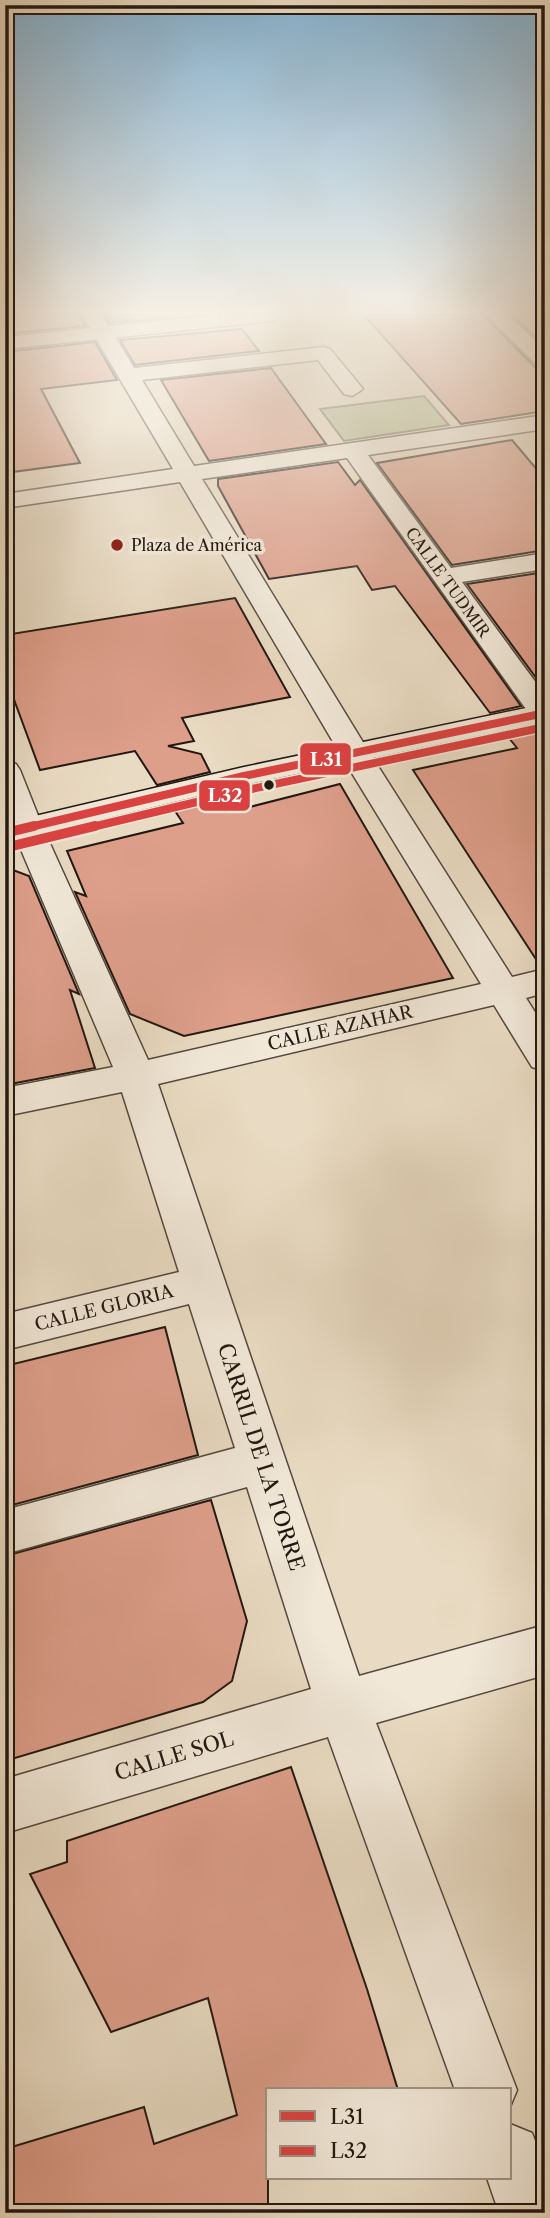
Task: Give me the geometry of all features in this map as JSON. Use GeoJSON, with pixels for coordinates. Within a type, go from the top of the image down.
{"type":"FeatureCollection","features":[{"type":"Feature","properties":{"kind":"street"},"geometry":{"type":"LineString","coordinates":[[153,419],[354,752],[545,1058]]}},
{"type":"Feature","properties":{"kind":"street"},"geometry":{"type":"LineString","coordinates":[[5,501],[535,424],[545,448]]}},
{"type":"Feature","properties":{"kind":"street","name":"CALLE TUDMIR"},"geometry":{"type":"LineString","coordinates":[[353,450],[544,713]]}},
{"type":"Feature","properties":{"kind":"street"},"geometry":{"type":"LineString","coordinates":[[444,576],[545,561]]}},
{"type":"Feature","properties":{"kind":"street"},"geometry":{"type":"LineString","coordinates":[[16,830],[354,752],[544,713]]}},
{"type":"Feature","properties":{"kind":"street","name":"CARRIL DE LA TORRE"},"geometry":{"type":"LineString","coordinates":[[5,770],[16,830],[136,1076],[343,1706],[484,2088]]}},
{"type":"Feature","properties":{"kind":"street","name":"CALLE AZAHAR"},"geometry":{"type":"LineString","coordinates":[[5,1102],[136,1076],[545,981]]}},
{"type":"Feature","properties":{"kind":"street","name":"CALLE GLORIA"},"geometry":{"type":"LineString","coordinates":[[5,1332],[204,1283]]}},
{"type":"Feature","properties":{"kind":"street"},"geometry":{"type":"LineString","coordinates":[[5,1532],[262,1462]]}},
{"type":"Feature","properties":{"kind":"street","name":"CALLE SOL"},"geometry":{"type":"LineString","coordinates":[[5,1806],[343,1706],[545,1650]]}},
{"type":"Feature","properties":{"kind":"street"},"geometry":{"type":"LineString","coordinates":[[512,2161],[531,2213]]}},
{"type":"Feature","properties":{"kind":"green space"},"geometry":{"type":"Polygon","coordinates":[[[327,419],[443,419],[449,425],[344,441],[327,419]]]}},
{"type":"Feature","properties":{"kind":"building"},"geometry":{"type":"Polygon","coordinates":[[[5,419],[57,419],[80,463],[5,473],[5,419]]]}},
{"type":"Feature","properties":{"kind":"building"},"geometry":{"type":"Polygon","coordinates":[[[184,419],[308,419],[326,444],[209,461],[184,419]]]}},
{"type":"Feature","properties":{"kind":"building"},"geometry":{"type":"Polygon","coordinates":[[[456,419],[496,419],[461,424],[456,419]]]}},
{"type":"Feature","properties":{"kind":"building"},"geometry":{"type":"Polygon","coordinates":[[[512,440],[545,479],[545,550],[452,565],[377,463],[512,440]]]}},
{"type":"Feature","properties":{"kind":"building"},"geometry":{"type":"Polygon","coordinates":[[[338,462],[355,485],[360,480],[521,706],[490,713],[395,586],[372,590],[357,566],[269,579],[218,486],[218,479],[338,462]]]}},
{"type":"Feature","properties":{"kind":"building"},"geometry":{"type":"Polygon","coordinates":[[[545,572],[545,690],[467,584],[545,572]]]}},
{"type":"Feature","properties":{"kind":"building"},"geometry":{"type":"Polygon","coordinates":[[[235,598],[290,697],[182,718],[194,741],[168,746],[201,754],[210,772],[157,785],[135,751],[40,770],[5,675],[5,635],[235,598]]]}},
{"type":"Feature","properties":{"kind":"building"},"geometry":{"type":"Polygon","coordinates":[[[545,725],[545,967],[541,967],[413,770],[517,748],[505,733],[545,725]]]}},
{"type":"Feature","properties":{"kind":"building"},"geometry":{"type":"Polygon","coordinates":[[[340,784],[453,978],[184,1036],[130,1014],[75,892],[86,896],[67,851],[183,823],[171,805],[221,793],[230,812],[340,784]]]}},
{"type":"Feature","properties":{"kind":"building"},"geometry":{"type":"Polygon","coordinates":[[[5,867],[29,876],[79,994],[70,990],[95,1068],[5,1085],[5,867]]]}},
{"type":"Feature","properties":{"kind":"building"},"geometry":{"type":"Polygon","coordinates":[[[165,1327],[198,1455],[5,1507],[5,1366],[165,1327]]]}},
{"type":"Feature","properties":{"kind":"building"},"geometry":{"type":"Polygon","coordinates":[[[211,1500],[247,1621],[232,1681],[203,1702],[5,1761],[5,1556],[211,1500]]]}},
{"type":"Feature","properties":{"kind":"building"},"geometry":{"type":"Polygon","coordinates":[[[291,1767],[367,1989],[397,2088],[266,2088],[268,2213],[5,2213],[5,2149],[144,2107],[154,2144],[237,2115],[208,1998],[111,2032],[30,1874],[67,1862],[67,1841],[291,1767]]]}},
{"type":"Feature","properties":{"kind":"transit line","name":"L31"},"geometry":{"type":"LineString","coordinates":[[5,833],[244,776],[545,713]]}},
{"type":"Feature","properties":{"kind":"transit line","name":"L32"},"geometry":{"type":"LineString","coordinates":[[8,847],[247,790],[545,727]]}},
{"type":"Feature","properties":{"kind":"place","name":"Plaza de América"},"geometry":{"type":"Point","coordinates":[117,545]}}]}
